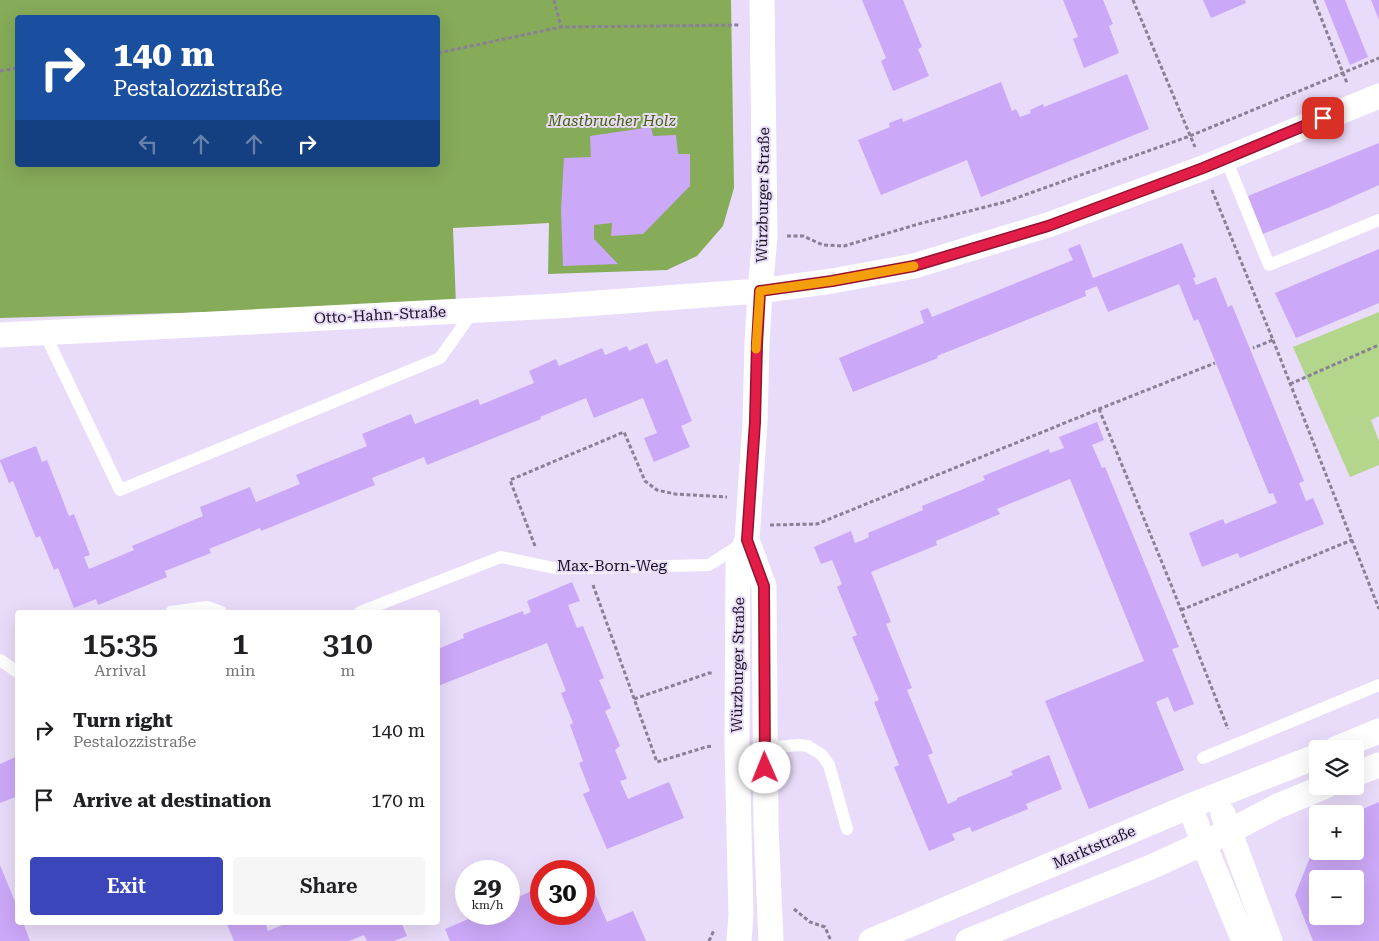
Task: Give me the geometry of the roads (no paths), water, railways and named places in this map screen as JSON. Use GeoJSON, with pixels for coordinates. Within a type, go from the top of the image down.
{"type":"FeatureCollection","features":[{"type":"Feature","properties":{"kind":"street","name":"Würzburger Straße"},"geometry":{"type":"LineString","coordinates":[[739,941],[741,915],[737,745],[738,562],[747,540],[755,422],[760,291],[765,236],[762,0]]}},
{"type":"Feature","properties":{"kind":"street","name":"Otto-Hahn-Straße"},"geometry":{"type":"LineString","coordinates":[[0,335],[557,306],[760,291],[832,281],[914,266],[1048,226],[1215,163],[1379,96]]}},
{"type":"Feature","properties":{"kind":"street","name":"Würzburger Straße"},"geometry":{"type":"LineString","coordinates":[[747,540],[764,586],[766,826],[771,941]]}},
{"type":"Feature","properties":{"kind":"street"},"geometry":{"type":"LineString","coordinates":[[1357,740],[1379,731]]}},
{"type":"Feature","properties":{"kind":"street","name":"Marktstraße"},"geometry":{"type":"LineString","coordinates":[[871,941],[1190,806],[1309,760]]}},
{"type":"Feature","properties":{"kind":"street"},"geometry":{"type":"LineString","coordinates":[[1364,771],[1379,765]]}},
{"type":"Feature","properties":{"kind":"street"},"geometry":{"type":"LineString","coordinates":[[968,941],[1151,867],[1309,793]]}},
{"type":"Feature","properties":{"kind":"street"},"geometry":{"type":"LineString","coordinates":[[1216,796],[1270,941]]}},
{"type":"Feature","properties":{"kind":"street"},"geometry":{"type":"LineString","coordinates":[[1190,806],[1244,941]]}},
{"type":"Feature","properties":{"kind":"lane"},"geometry":{"type":"LineString","coordinates":[[1215,163],[1269,265],[1379,220]]}},
{"type":"Feature","properties":{"kind":"lane"},"geometry":{"type":"LineString","coordinates":[[45,334],[120,490],[440,358],[474,310]]}},
{"type":"Feature","properties":{"kind":"lane","name":"Max-Born-Weg"},"geometry":{"type":"LineString","coordinates":[[365,610],[501,557],[554,568],[709,566],[747,540]]}},
{"type":"Feature","properties":{"kind":"lane"},"geometry":{"type":"LineString","coordinates":[[185,610],[207,607],[215,610]]}},
{"type":"Feature","properties":{"kind":"lane"},"geometry":{"type":"LineString","coordinates":[[0,660],[15,670]]}},
{"type":"Feature","properties":{"kind":"lane"},"geometry":{"type":"LineString","coordinates":[[1203,758],[1379,684]]}},
{"type":"Feature","properties":{"kind":"lane"},"geometry":{"type":"LineString","coordinates":[[765,748],[808,746],[822,755],[829,765],[847,830]]}},
{"type":"Feature","properties":{"kind":"park label","name":"Mastbrucher Holz"},"geometry":{"type":"Point","coordinates":[612,121]}}]}
